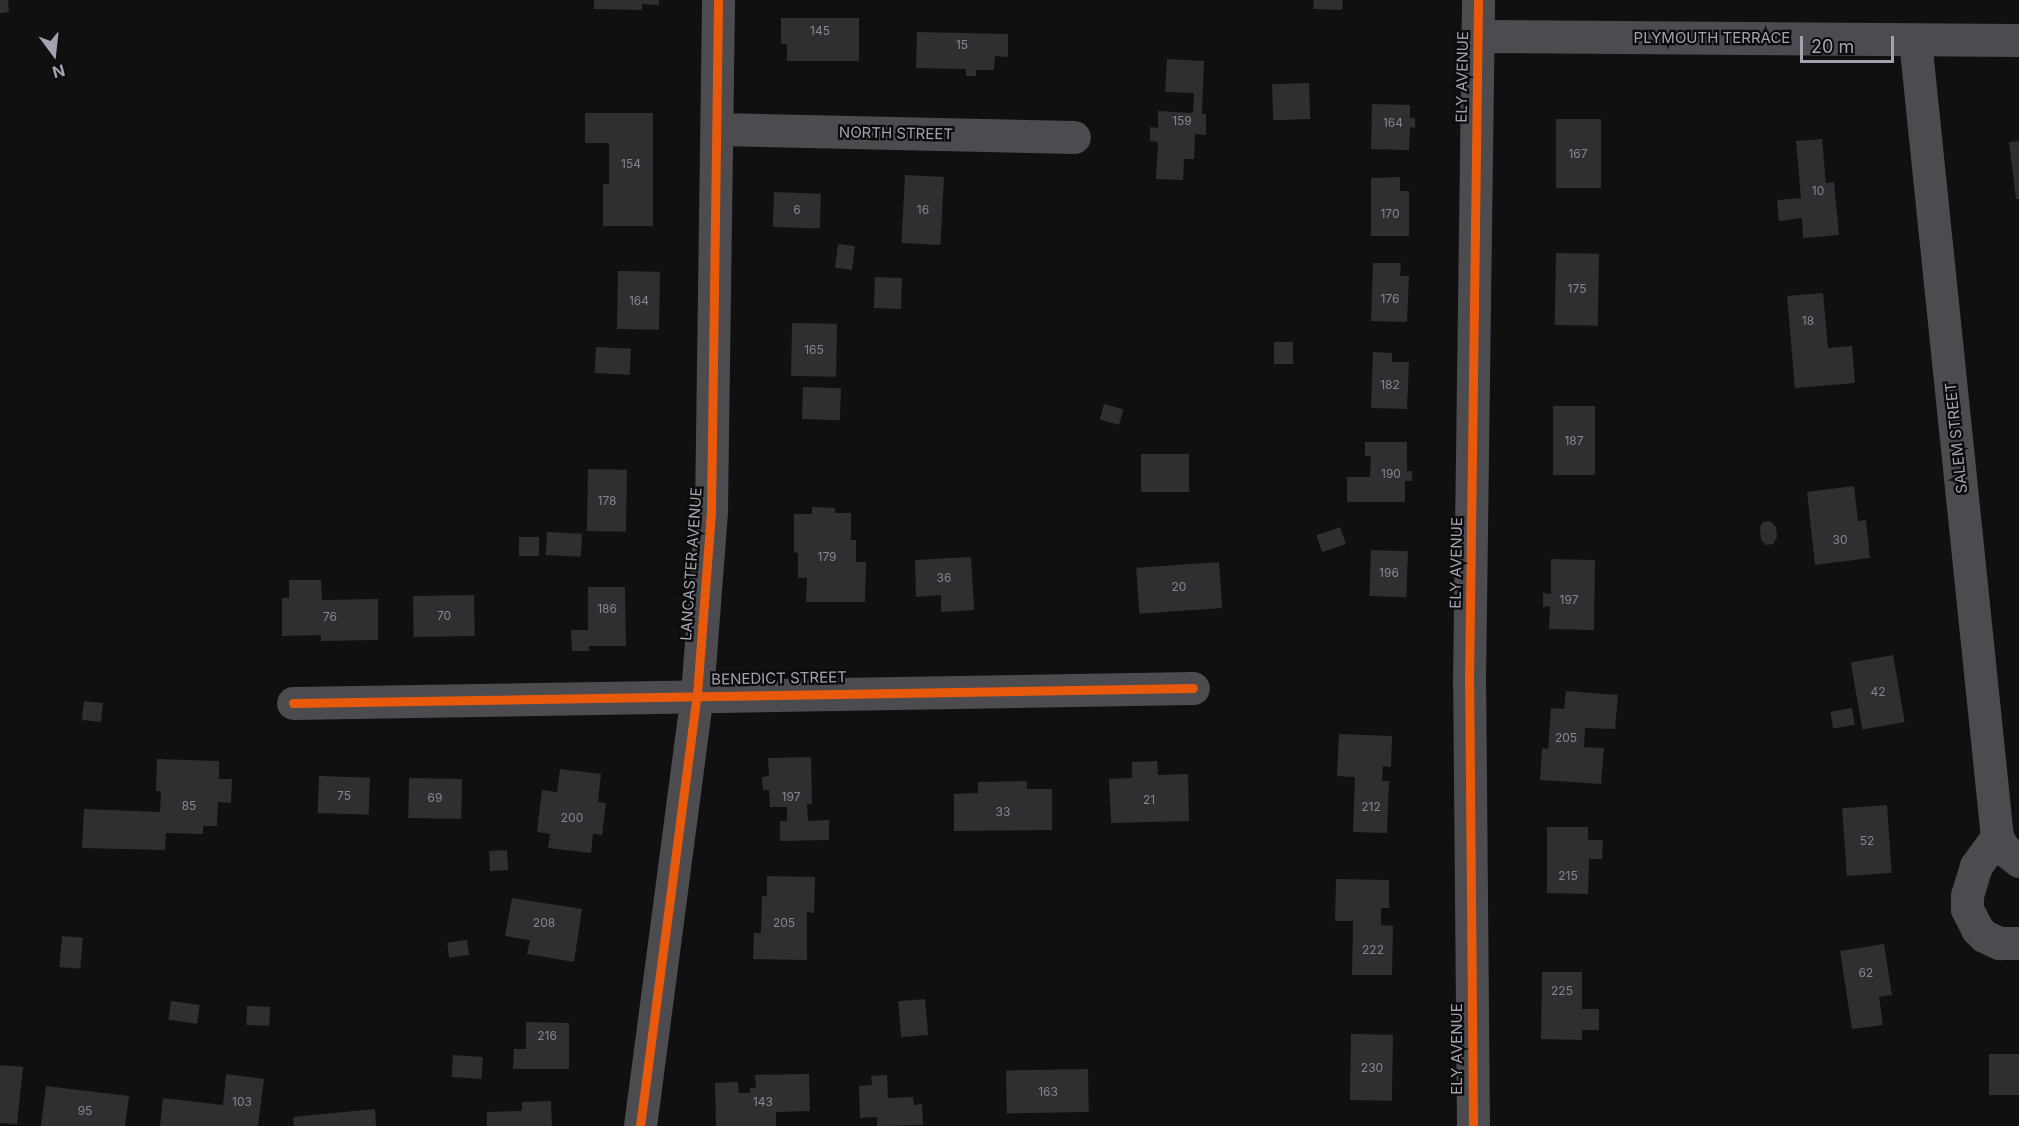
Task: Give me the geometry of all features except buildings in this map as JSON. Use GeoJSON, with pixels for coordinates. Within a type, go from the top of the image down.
{"type":"FeatureCollection","features":[{"type":"Feature","properties":{"kind":"street","name":"LANCASTER AVENUE"},"geometry":{"type":"LineString","coordinates":[[640,1126],[697,694],[711,510],[718,0]]}},
{"type":"Feature","properties":{"kind":"street","name":"ELY AVENUE"},"geometry":{"type":"LineString","coordinates":[[1473,1126],[1469,682],[1478,0]]}},
{"type":"Feature","properties":{"kind":"street","name":"PLYMOUTH TERRACE"},"geometry":{"type":"LineString","coordinates":[[1477,36],[2019,40]]}},
{"type":"Feature","properties":{"kind":"street","name":"SALEM STREET"},"geometry":{"type":"LineString","coordinates":[[1915,40],[1997,837]]}},
{"type":"Feature","properties":{"kind":"street","name":"NORTH STREET"},"geometry":{"type":"LineString","coordinates":[[718,129],[1074,137]]}},
{"type":"Feature","properties":{"kind":"street","name":"BENEDICT STREET"},"geometry":{"type":"LineString","coordinates":[[293,703],[697,694],[1193,688]]}},
{"type":"Feature","properties":{"kind":"street"},"geometry":{"type":"LineString","coordinates":[[2019,861],[2004,849],[1997,837],[1976,866],[1967,895],[1967,909],[1977,929],[1984,936],[1999,943],[2019,943]]}},
{"type":"Feature","properties":{"kind":"cycle path"},"geometry":{"type":"LineString","coordinates":[[640,1126],[697,694],[711,510],[718,0]]}},
{"type":"Feature","properties":{"kind":"cycle path"},"geometry":{"type":"LineString","coordinates":[[1473,1126],[1469,682],[1478,0]]}},
{"type":"Feature","properties":{"kind":"cycle path"},"geometry":{"type":"LineString","coordinates":[[293,703],[1193,688]]}}]}
